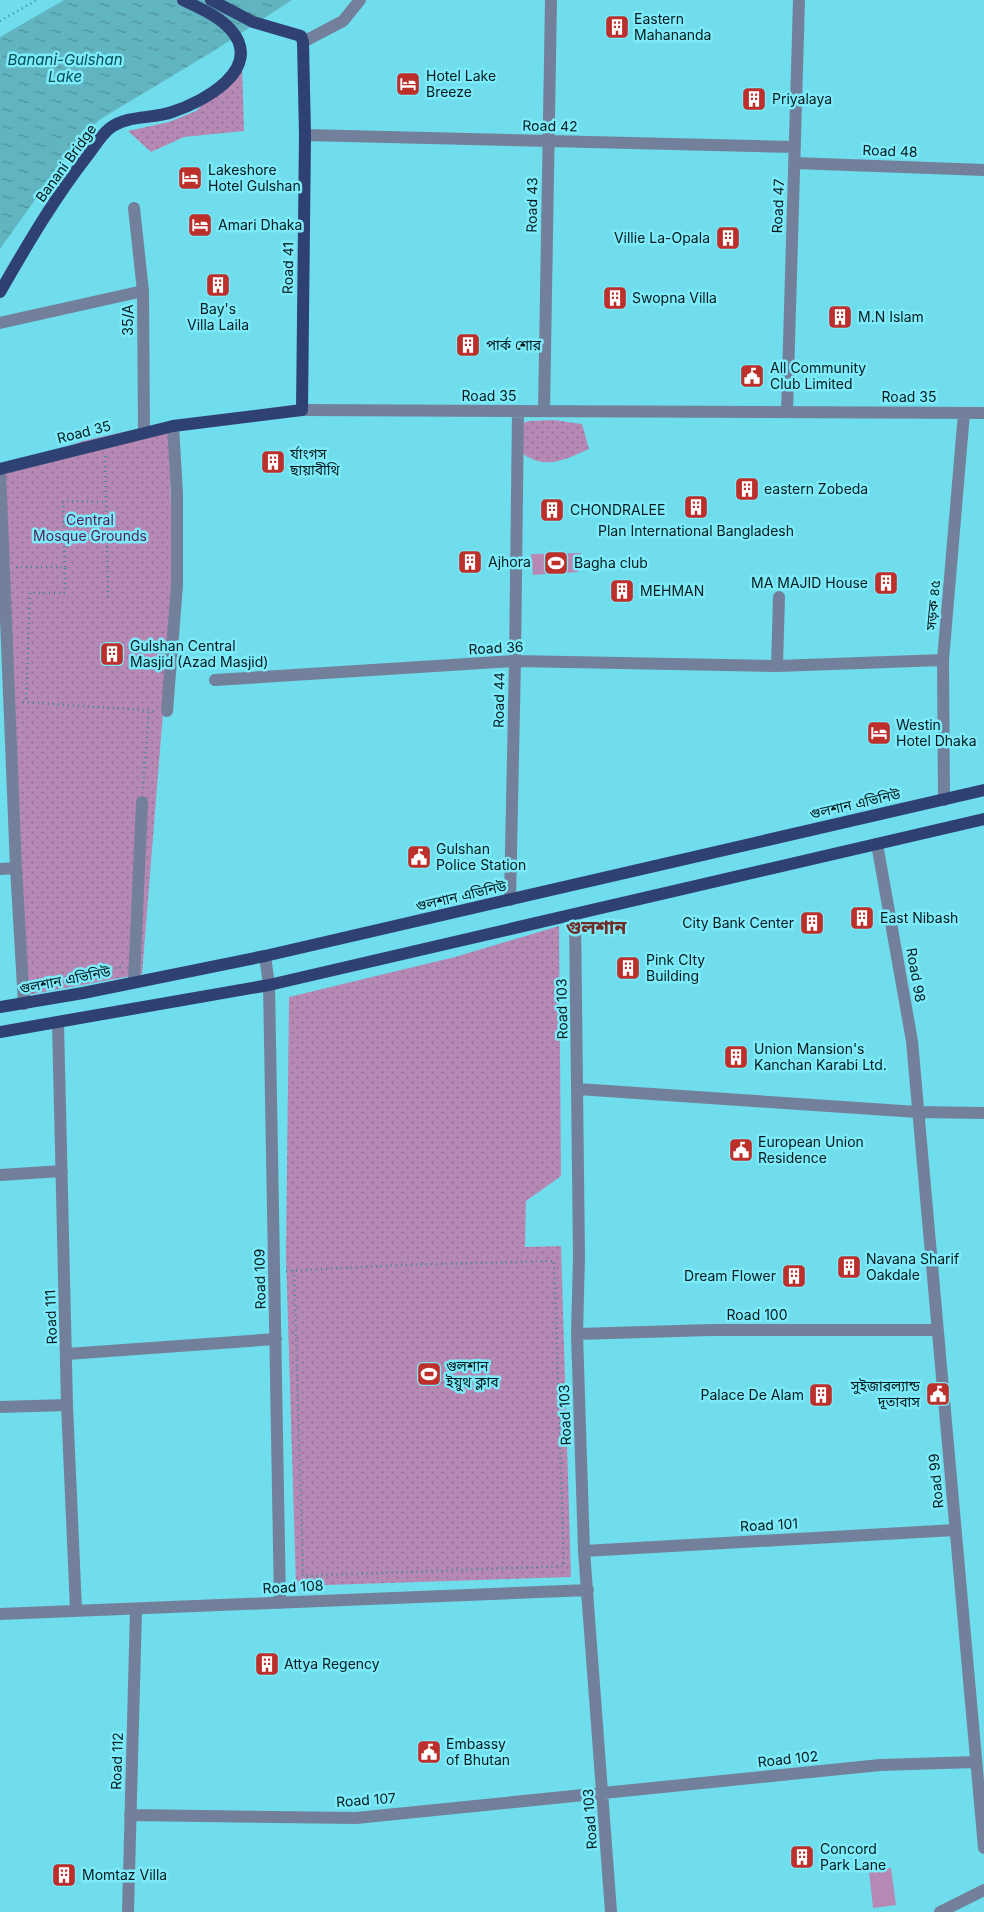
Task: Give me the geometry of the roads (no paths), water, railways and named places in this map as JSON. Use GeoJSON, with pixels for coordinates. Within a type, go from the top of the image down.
{"type":"FeatureCollection","features":[{"type":"Feature","properties":{"kind":"main road","name":"Banani Bridge"},"geometry":{"type":"LineString","coordinates":[[0,292],[72,176],[105,134],[122,122],[159,116],[193,104],[227,82],[239,64],[242,52],[231,30],[219,19],[183,0]]}},
{"type":"Feature","properties":{"kind":"main road"},"geometry":{"type":"LineString","coordinates":[[211,0],[254,22],[302,39]]}},
{"type":"Feature","properties":{"kind":"main road","name":"Road 41"},"geometry":{"type":"LineString","coordinates":[[302,39],[305,134],[302,410]]}},
{"type":"Feature","properties":{"kind":"main road","name":"Road 35"},"geometry":{"type":"LineString","coordinates":[[0,470],[173,426],[302,410]]}},
{"type":"Feature","properties":{"kind":"main road","name":"গুলশান এভিনিউ"},"geometry":{"type":"LineString","coordinates":[[0,1007],[24,1004],[265,956],[860,817],[984,790]]}},
{"type":"Feature","properties":{"kind":"main road"},"geometry":{"type":"LineString","coordinates":[[0,1032],[269,985],[984,819]]}},
{"type":"Feature","properties":{"kind":"street"},"geometry":{"type":"LineString","coordinates":[[302,39],[343,21],[360,0]]}},
{"type":"Feature","properties":{"kind":"street","name":"Road 43"},"geometry":{"type":"LineString","coordinates":[[544,411],[551,0]]}},
{"type":"Feature","properties":{"kind":"street","name":"Road 47"},"geometry":{"type":"LineString","coordinates":[[787,412],[799,0]]}},
{"type":"Feature","properties":{"kind":"street","name":"Road 42"},"geometry":{"type":"LineString","coordinates":[[305,134],[795,147]]}},
{"type":"Feature","properties":{"kind":"street","name":"Road 48"},"geometry":{"type":"LineString","coordinates":[[794,163],[984,170]]}},
{"type":"Feature","properties":{"kind":"street","name":"35/A"},"geometry":{"type":"LineString","coordinates":[[134,208],[143,291],[144,433]]}},
{"type":"Feature","properties":{"kind":"street"},"geometry":{"type":"LineString","coordinates":[[0,323],[143,291]]}},
{"type":"Feature","properties":{"kind":"street","name":"Road 35"},"geometry":{"type":"LineString","coordinates":[[302,410],[984,413]]}},
{"type":"Feature","properties":{"kind":"street","name":"Road 44"},"geometry":{"type":"LineString","coordinates":[[510,900],[518,411]]}},
{"type":"Feature","properties":{"kind":"street","name":"সড়ক ৪৫"},"geometry":{"type":"LineString","coordinates":[[944,800],[943,660],[964,413]]}},
{"type":"Feature","properties":{"kind":"street"},"geometry":{"type":"LineString","coordinates":[[167,711],[177,585],[177,493],[173,426]]}},
{"type":"Feature","properties":{"kind":"street"},"geometry":{"type":"LineString","coordinates":[[0,470],[16,868],[24,1004]]}},
{"type":"Feature","properties":{"kind":"street"},"geometry":{"type":"LineString","coordinates":[[778,666],[779,597]]}},
{"type":"Feature","properties":{"kind":"street","name":"Road 36"},"geometry":{"type":"LineString","coordinates":[[215,680],[515,661],[778,666],[943,660]]}},
{"type":"Feature","properties":{"kind":"street"},"geometry":{"type":"LineString","coordinates":[[134,981],[142,802]]}},
{"type":"Feature","properties":{"kind":"street","name":"Road 98"},"geometry":{"type":"LineString","coordinates":[[877,844],[912,1041],[917,1112]]}},
{"type":"Feature","properties":{"kind":"street"},"geometry":{"type":"LineString","coordinates":[[0,869],[16,868]]}},
{"type":"Feature","properties":{"kind":"street","name":"Road 103"},"geometry":{"type":"LineString","coordinates":[[575,915],[578,1089],[577,1334],[584,1550],[611,1912]]}},
{"type":"Feature","properties":{"kind":"street","name":"Road 109"},"geometry":{"type":"LineString","coordinates":[[265,956],[269,985],[280,1602]]}},
{"type":"Feature","properties":{"kind":"street","name":"Road 111"},"geometry":{"type":"LineString","coordinates":[[58,1023],[67,1405],[76,1610]]}},
{"type":"Feature","properties":{"kind":"street"},"geometry":{"type":"LineString","coordinates":[[578,1089],[917,1112],[984,1113]]}},
{"type":"Feature","properties":{"kind":"street","name":"Road 99"},"geometry":{"type":"LineString","coordinates":[[917,1112],[984,1848]]}},
{"type":"Feature","properties":{"kind":"street"},"geometry":{"type":"LineString","coordinates":[[0,1175],[62,1172]]}},
{"type":"Feature","properties":{"kind":"street","name":"Road 100"},"geometry":{"type":"LineString","coordinates":[[577,1334],[711,1330],[937,1330]]}},
{"type":"Feature","properties":{"kind":"street"},"geometry":{"type":"LineString","coordinates":[[67,1354],[276,1339]]}},
{"type":"Feature","properties":{"kind":"street"},"geometry":{"type":"LineString","coordinates":[[0,1407],[67,1405]]}},
{"type":"Feature","properties":{"kind":"street","name":"Road 101"},"geometry":{"type":"LineString","coordinates":[[584,1550],[955,1530]]}},
{"type":"Feature","properties":{"kind":"street","name":"Road 108"},"geometry":{"type":"LineString","coordinates":[[0,1614],[76,1610],[136,1610],[280,1602],[588,1590]]}},
{"type":"Feature","properties":{"kind":"street","name":"Road 112"},"geometry":{"type":"LineString","coordinates":[[128,1912],[136,1610]]}},
{"type":"Feature","properties":{"kind":"street","name":"Road 102"},"geometry":{"type":"LineString","coordinates":[[603,1793],[880,1765],[976,1762]]}},
{"type":"Feature","properties":{"kind":"street","name":"Road 107"},"geometry":{"type":"LineString","coordinates":[[130,1815],[356,1818],[603,1793]]}},
{"type":"Feature","properties":{"kind":"street"},"geometry":{"type":"LineString","coordinates":[[940,1912],[984,1890]]}},
{"type":"Feature","properties":{"kind":"water","name":"Banani-Gulshan Lake"},"geometry":{"type":"Polygon","coordinates":[[[64,0],[292,0],[212,52],[99,120],[69,152],[0,249],[0,37],[64,0]]]}},
{"type":"Feature","properties":{"kind":"place","name":"Eastern Mahananda"},"geometry":{"type":"Point","coordinates":[617,27]}},
{"type":"Feature","properties":{"kind":"place","name":"Hotel Lake Breeze"},"geometry":{"type":"Point","coordinates":[408,84]}},
{"type":"Feature","properties":{"kind":"place","name":"Priyalaya"},"geometry":{"type":"Point","coordinates":[754,99]}},
{"type":"Feature","properties":{"kind":"place","name":"Lakeshore Hotel Gulshan"},"geometry":{"type":"Point","coordinates":[190,178]}},
{"type":"Feature","properties":{"kind":"place","name":"Amari Dhaka"},"geometry":{"type":"Point","coordinates":[200,225]}},
{"type":"Feature","properties":{"kind":"place","name":"Villie La-Opala"},"geometry":{"type":"Point","coordinates":[728,238]}},
{"type":"Feature","properties":{"kind":"place","name":"Bay's Villa Laila"},"geometry":{"type":"Point","coordinates":[218,285]}},
{"type":"Feature","properties":{"kind":"place","name":"Swopna Villa"},"geometry":{"type":"Point","coordinates":[615,298]}},
{"type":"Feature","properties":{"kind":"place","name":"M.N Islam"},"geometry":{"type":"Point","coordinates":[840,317]}},
{"type":"Feature","properties":{"kind":"place","name":"পার্ক শোর"},"geometry":{"type":"Point","coordinates":[468,345]}},
{"type":"Feature","properties":{"kind":"place","name":"All Community Club Limited"},"geometry":{"type":"Point","coordinates":[752,376]}},
{"type":"Feature","properties":{"kind":"place","name":"র্যাংগস ছায়াবীথি"},"geometry":{"type":"Point","coordinates":[273,462]}},
{"type":"Feature","properties":{"kind":"place","name":"eastern Zobeda"},"geometry":{"type":"Point","coordinates":[747,489]}},
{"type":"Feature","properties":{"kind":"place","name":"Plan International Bangladesh"},"geometry":{"type":"Point","coordinates":[696,507]}},
{"type":"Feature","properties":{"kind":"place","name":"CHONDRALEE"},"geometry":{"type":"Point","coordinates":[552,510]}},
{"type":"Feature","properties":{"kind":"place","name":"Ajhora"},"geometry":{"type":"Point","coordinates":[470,562]}},
{"type":"Feature","properties":{"kind":"place","name":"Bagha club"},"geometry":{"type":"Point","coordinates":[556,563]}},
{"type":"Feature","properties":{"kind":"place","name":"MA MAJID House"},"geometry":{"type":"Point","coordinates":[886,583]}},
{"type":"Feature","properties":{"kind":"place","name":"MEHMAN"},"geometry":{"type":"Point","coordinates":[622,591]}},
{"type":"Feature","properties":{"kind":"place","name":"Gulshan Central Masjid (Azad Masjid)"},"geometry":{"type":"Point","coordinates":[112,654]}},
{"type":"Feature","properties":{"kind":"place","name":"Westin Hotel Dhaka"},"geometry":{"type":"Point","coordinates":[879,733]}},
{"type":"Feature","properties":{"kind":"place","name":"Gulshan Police Station"},"geometry":{"type":"Point","coordinates":[419,857]}},
{"type":"Feature","properties":{"kind":"place","name":"East Nibash"},"geometry":{"type":"Point","coordinates":[862,918]}},
{"type":"Feature","properties":{"kind":"place","name":"City Bank Center"},"geometry":{"type":"Point","coordinates":[812,923]}},
{"type":"Feature","properties":{"kind":"place","name":"Pink CIty Building"},"geometry":{"type":"Point","coordinates":[628,968]}},
{"type":"Feature","properties":{"kind":"place","name":"Union Mansion's Kanchan Karabi Ltd."},"geometry":{"type":"Point","coordinates":[736,1057]}},
{"type":"Feature","properties":{"kind":"place","name":"European Union Residence"},"geometry":{"type":"Point","coordinates":[741,1150]}},
{"type":"Feature","properties":{"kind":"place","name":"Navana Sharif Oakdale"},"geometry":{"type":"Point","coordinates":[849,1267]}},
{"type":"Feature","properties":{"kind":"place","name":"Dream Flower"},"geometry":{"type":"Point","coordinates":[794,1276]}},
{"type":"Feature","properties":{"kind":"place","name":"গুলশান ইয়ুথ ক্লাব"},"geometry":{"type":"Point","coordinates":[429,1374]}},
{"type":"Feature","properties":{"kind":"place","name":"সুইজারল্যান্ড দূতাবাস"},"geometry":{"type":"Point","coordinates":[938,1394]}},
{"type":"Feature","properties":{"kind":"place","name":"Palace De Alam"},"geometry":{"type":"Point","coordinates":[821,1395]}},
{"type":"Feature","properties":{"kind":"place","name":"Attya Regency"},"geometry":{"type":"Point","coordinates":[267,1664]}},
{"type":"Feature","properties":{"kind":"place","name":"Embassy of Bhutan"},"geometry":{"type":"Point","coordinates":[429,1752]}},
{"type":"Feature","properties":{"kind":"place","name":"Concord Park Lane"},"geometry":{"type":"Point","coordinates":[802,1857]}},
{"type":"Feature","properties":{"kind":"place","name":"Momtaz Villa"},"geometry":{"type":"Point","coordinates":[64,1875]}},
{"type":"Feature","properties":{"kind":"district","name":"গুলশান"},"geometry":{"type":"Point","coordinates":[596,927]}},
{"type":"Feature","properties":{"kind":"park label","name":"Central Mosque Grounds"},"geometry":{"type":"Point","coordinates":[90,528]}}]}
